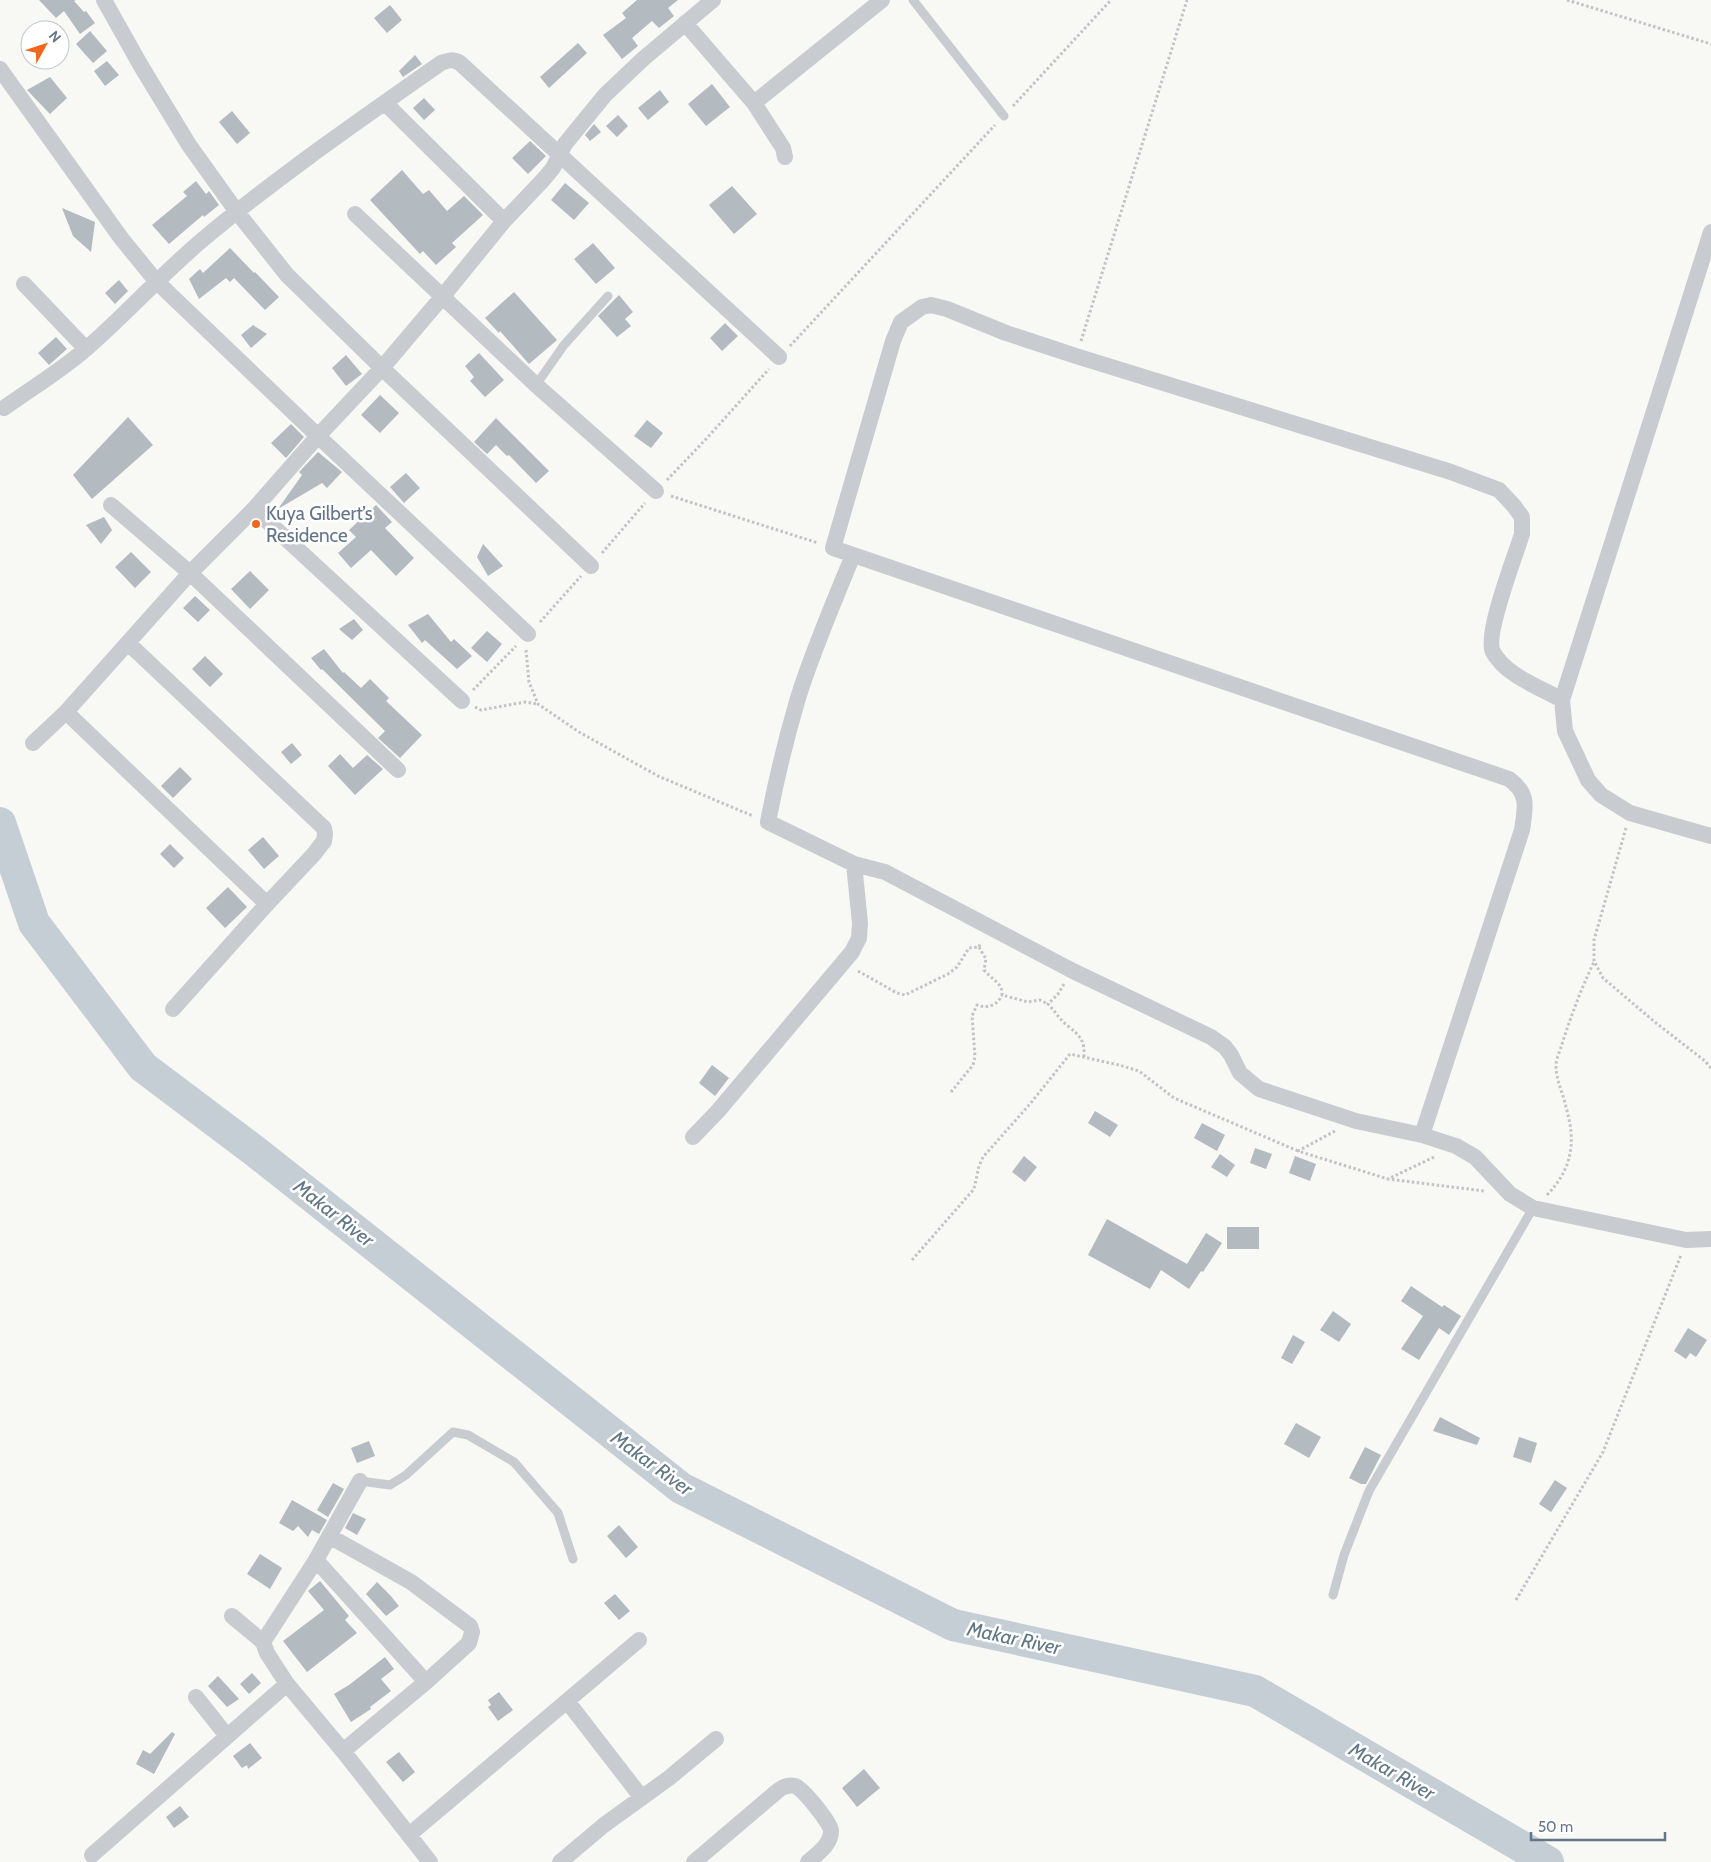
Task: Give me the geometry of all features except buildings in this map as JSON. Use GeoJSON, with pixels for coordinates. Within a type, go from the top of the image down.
{"type":"FeatureCollection","features":[{"type":"Feature","properties":{"kind":"street"},"geometry":{"type":"LineString","coordinates":[[104,0],[189,145],[237,212],[287,275],[591,566]]}},
{"type":"Feature","properties":{"kind":"street"},"geometry":{"type":"LineString","coordinates":[[33,743],[66,712],[190,573],[254,509],[318,436],[382,368],[504,220],[553,168],[573,133],[605,95],[643,59],[712,0]]}},
{"type":"Feature","properties":{"kind":"street"},"geometry":{"type":"LineString","coordinates":[[754,103],[882,0]]}},
{"type":"Feature","properties":{"kind":"street"},"geometry":{"type":"LineString","coordinates":[[685,23],[754,103],[783,148],[785,157]]}},
{"type":"Feature","properties":{"kind":"street"},"geometry":{"type":"LineString","coordinates":[[4,408],[86,349],[156,280],[237,212],[385,103],[449,60],[454,60],[460,64],[779,357]]}},
{"type":"Feature","properties":{"kind":"street"},"geometry":{"type":"LineString","coordinates":[[0,69],[121,238],[156,280],[528,634]]}},
{"type":"Feature","properties":{"kind":"street"},"geometry":{"type":"LineString","coordinates":[[385,103],[504,220]]}},
{"type":"Feature","properties":{"kind":"street"},"geometry":{"type":"LineString","coordinates":[[355,214],[536,385],[656,491]]}},
{"type":"Feature","properties":{"kind":"street"},"geometry":{"type":"LineString","coordinates":[[1711,232],[1562,700],[1565,731],[1588,780],[1601,795],[1630,813],[1711,836]]}},
{"type":"Feature","properties":{"kind":"street"},"geometry":{"type":"LineString","coordinates":[[24,284],[86,349]]}},
{"type":"Feature","properties":{"kind":"street"},"geometry":{"type":"LineString","coordinates":[[1422,1135],[1522,830],[1526,808],[1522,790],[1516,784],[1500,776],[832,548],[893,342],[902,322],[912,312],[922,307],[931,305],[946,309],[1006,333],[1076,356],[1451,472],[1499,490],[1522,517],[1522,534],[1492,630],[1492,650],[1504,665],[1520,677],[1562,700]]}},
{"type":"Feature","properties":{"kind":"street"},"geometry":{"type":"LineString","coordinates":[[111,505],[190,573],[398,770]]}},
{"type":"Feature","properties":{"kind":"street"},"geometry":{"type":"LineString","coordinates":[[254,509],[462,701]]}},
{"type":"Feature","properties":{"kind":"street"},"geometry":{"type":"LineString","coordinates":[[853,555],[817,644],[798,698],[775,784],[768,822],[854,864],[885,872],[1072,971],[1211,1037],[1225,1046],[1240,1073],[1259,1089],[1356,1121],[1422,1135],[1456,1146],[1476,1158],[1510,1194],[1533,1208],[1686,1240],[1711,1238]]}},
{"type":"Feature","properties":{"kind":"street"},"geometry":{"type":"LineString","coordinates":[[128,644],[324,828],[325,834],[324,840],[314,854],[173,1009]]}},
{"type":"Feature","properties":{"kind":"street"},"geometry":{"type":"LineString","coordinates":[[66,712],[267,904]]}},
{"type":"Feature","properties":{"kind":"street"},"geometry":{"type":"LineString","coordinates":[[693,1137],[718,1111],[845,962],[858,938],[860,923],[854,864]]}},
{"type":"Feature","properties":{"kind":"street"},"geometry":{"type":"LineString","coordinates":[[263,1642],[316,1560],[360,1482]]}},
{"type":"Feature","properties":{"kind":"street"},"geometry":{"type":"LineString","coordinates":[[329,1536],[411,1582],[470,1626],[472,1632],[470,1643],[343,1751]]}},
{"type":"Feature","properties":{"kind":"street"},"geometry":{"type":"LineString","coordinates":[[316,1560],[426,1682]]}},
{"type":"Feature","properties":{"kind":"street"},"geometry":{"type":"LineString","coordinates":[[232,1616],[263,1642],[267,1653],[287,1684],[343,1751],[430,1862]]}},
{"type":"Feature","properties":{"kind":"street"},"geometry":{"type":"LineString","coordinates":[[409,1835],[639,1640]]}},
{"type":"Feature","properties":{"kind":"street"},"geometry":{"type":"LineString","coordinates":[[92,1855],[287,1684]]}},
{"type":"Feature","properties":{"kind":"street"},"geometry":{"type":"LineString","coordinates":[[196,1697],[227,1736]]}},
{"type":"Feature","properties":{"kind":"street"},"geometry":{"type":"LineString","coordinates":[[567,1700],[642,1798]]}},
{"type":"Feature","properties":{"kind":"street"},"geometry":{"type":"LineString","coordinates":[[560,1862],[598,1830],[642,1798],[716,1739]]}},
{"type":"Feature","properties":{"kind":"street"},"geometry":{"type":"LineString","coordinates":[[694,1862],[781,1788],[792,1786],[804,1792],[828,1822],[831,1831],[823,1849],[808,1862]]}},
{"type":"Feature","properties":{"kind":"lane"},"geometry":{"type":"LineString","coordinates":[[913,0],[1004,116]]}},
{"type":"Feature","properties":{"kind":"lane"},"geometry":{"type":"LineString","coordinates":[[536,385],[564,345],[608,296]]}},
{"type":"Feature","properties":{"kind":"lane"},"geometry":{"type":"LineString","coordinates":[[1333,1595],[1344,1555],[1369,1491],[1533,1208]]}},
{"type":"Feature","properties":{"kind":"lane"},"geometry":{"type":"LineString","coordinates":[[360,1482],[390,1485],[406,1475],[454,1432],[468,1435],[514,1462],[540,1491],[558,1513],[573,1559]]}},
{"type":"Feature","properties":{"kind":"path"},"geometry":{"type":"LineString","coordinates":[[1076,356],[1187,0]]}},
{"type":"Feature","properties":{"kind":"path"},"geometry":{"type":"LineString","coordinates":[[1567,0],[1711,44]]}},
{"type":"Feature","properties":{"kind":"path"},"geometry":{"type":"LineString","coordinates":[[656,491],[832,548]]}},
{"type":"Feature","properties":{"kind":"path"},"geometry":{"type":"LineString","coordinates":[[528,634],[525,655],[529,682],[538,704]]}},
{"type":"Feature","properties":{"kind":"path"},"geometry":{"type":"LineString","coordinates":[[462,701],[481,710],[525,702],[538,704],[579,732],[658,776],[768,822]]}},
{"type":"Feature","properties":{"kind":"path"},"geometry":{"type":"LineString","coordinates":[[1533,1208],[1549,1192],[1571,1156],[1572,1132],[1558,1081],[1556,1064],[1581,989],[1594,961],[1594,940],[1630,813]]}},
{"type":"Feature","properties":{"kind":"path"},"geometry":{"type":"LineString","coordinates":[[979,947],[988,927]]}},
{"type":"Feature","properties":{"kind":"path"},"geometry":{"type":"LineString","coordinates":[[845,962],[896,993],[904,995],[948,974],[957,967],[969,948],[979,947]]}},
{"type":"Feature","properties":{"kind":"path"},"geometry":{"type":"LineString","coordinates":[[951,1092],[973,1065],[972,1016],[977,1005],[988,1007],[998,1002],[1003,992],[1000,986],[984,970],[986,959],[979,947]]}},
{"type":"Feature","properties":{"kind":"path"},"geometry":{"type":"LineString","coordinates":[[1594,961],[1603,978],[1705,1061],[1711,1068]]}},
{"type":"Feature","properties":{"kind":"path"},"geometry":{"type":"LineString","coordinates":[[1048,1004],[1058,994],[1072,971]]}},
{"type":"Feature","properties":{"kind":"path"},"geometry":{"type":"LineString","coordinates":[[1002,995],[1028,1002],[1040,1000],[1048,1004],[1080,1037],[1084,1046],[1084,1057]]}},
{"type":"Feature","properties":{"kind":"path"},"geometry":{"type":"LineString","coordinates":[[912,1260],[974,1189],[978,1166],[983,1157],[1030,1104],[1070,1054],[1139,1071],[1174,1098],[1298,1151],[1388,1178],[1510,1194]]}},
{"type":"Feature","properties":{"kind":"path"},"geometry":{"type":"LineString","coordinates":[[1298,1151],[1356,1121]]}},
{"type":"Feature","properties":{"kind":"path"},"geometry":{"type":"LineString","coordinates":[[1388,1178],[1456,1146]]}},
{"type":"Feature","properties":{"kind":"path"},"geometry":{"type":"LineString","coordinates":[[1516,1600],[1603,1452],[1686,1240]]}},
{"type":"Feature","properties":{"kind":"waterway","name":"Makar River"},"geometry":{"type":"LineString","coordinates":[[0,823],[34,923],[143,1067],[256,1152],[681,1488],[953,1625],[1255,1691],[1548,1862]]}},
{"type":"Feature","properties":{"kind":"place","name":"Kuya Gilbert’s Residence"},"geometry":{"type":"Point","coordinates":[256,524]}}]}
